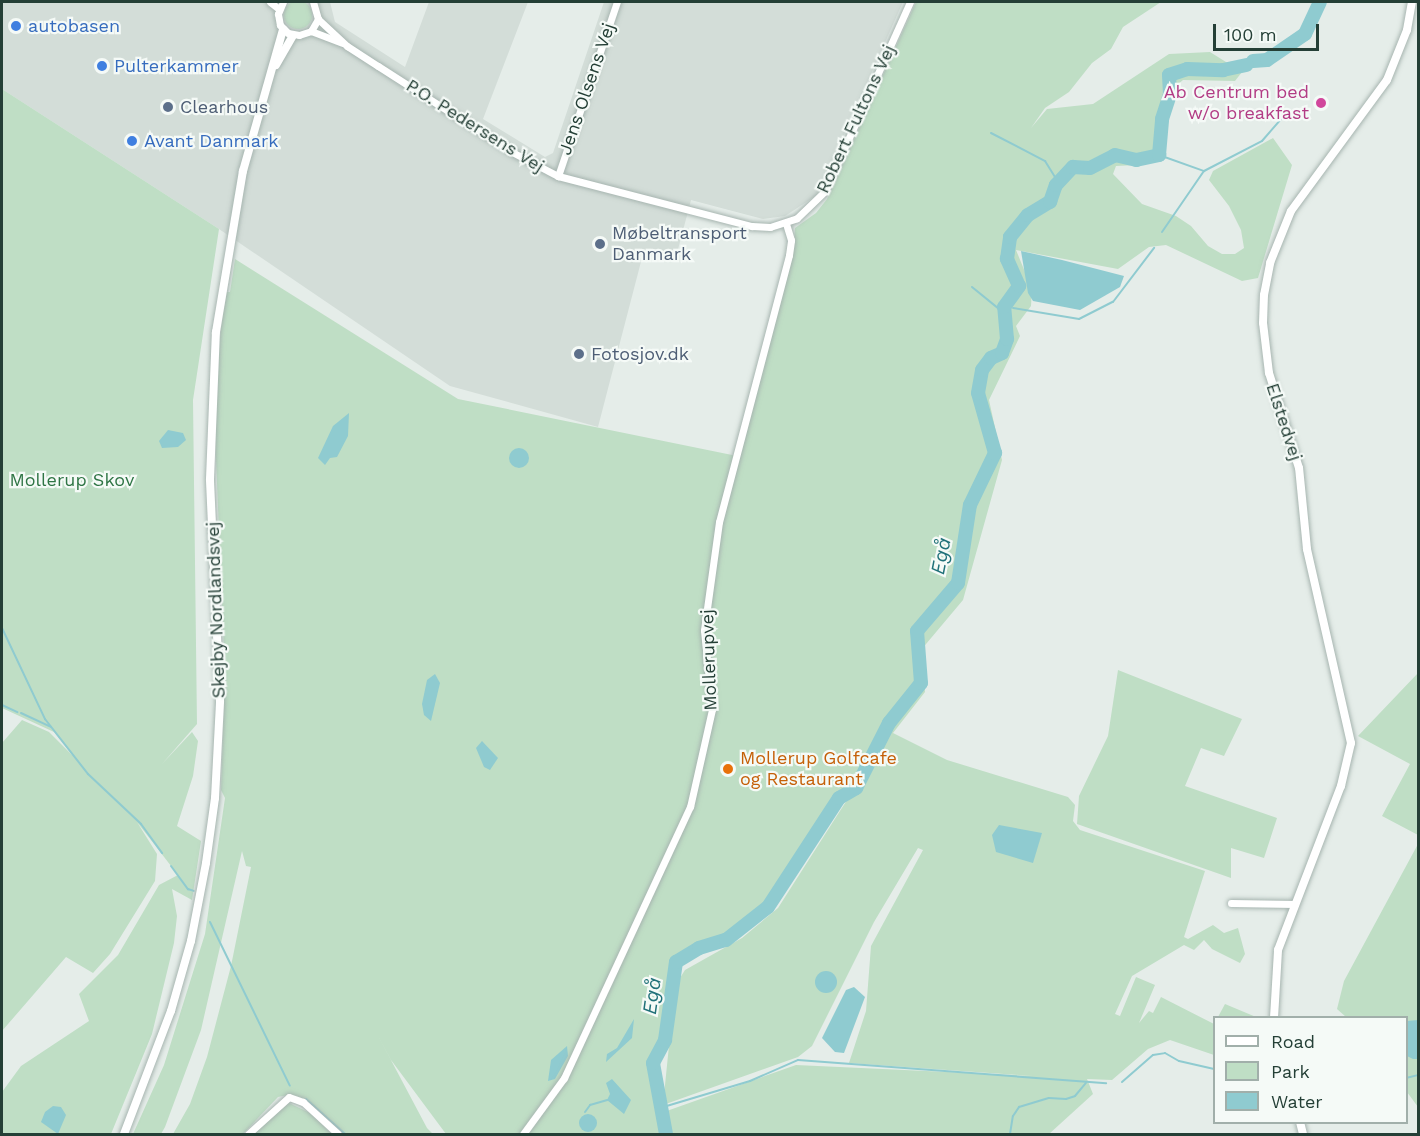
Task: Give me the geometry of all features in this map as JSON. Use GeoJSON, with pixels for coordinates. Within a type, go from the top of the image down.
{"type":"FeatureCollection","features":[{"type":"Feature","properties":{"kind":"street"},"geometry":{"type":"LineString","coordinates":[[270,2],[279,9]]}},
{"type":"Feature","properties":{"kind":"street"},"geometry":{"type":"LineString","coordinates":[[283,2],[279,9],[283,30],[293,35],[310,30],[318,19],[315,3]]}},
{"type":"Feature","properties":{"kind":"street","name":"Jens Olsens Vej"},"geometry":{"type":"LineString","coordinates":[[558,176],[617,2]]}},
{"type":"Feature","properties":{"kind":"street","name":"Robert Fultons Vej"},"geometry":{"type":"LineString","coordinates":[[786,224],[808,211],[825,190],[910,2]]}},
{"type":"Feature","properties":{"kind":"street","name":"Elstedvej"},"geometry":{"type":"LineString","coordinates":[[1274,1016],[1278,950],[1341,786],[1352,743],[1307,549],[1299,468],[1269,373],[1263,323],[1264,295],[1270,263],[1291,211],[1387,80],[1407,30],[1412,2]]}},
{"type":"Feature","properties":{"kind":"street","name":"P.O. Pedersens Vej"},"geometry":{"type":"LineString","coordinates":[[318,19],[347,45],[512,152],[558,176],[752,226],[786,224]]}},
{"type":"Feature","properties":{"kind":"street","name":"Skejby Nordlandsvej"},"geometry":{"type":"LineString","coordinates":[[124,1134],[171,1011],[191,941],[211,830],[220,701],[210,479],[213,368],[233,222],[268,78],[283,30]]}},
{"type":"Feature","properties":{"kind":"street","name":"P.O. Pedersens Vej"},"geometry":{"type":"LineString","coordinates":[[310,30],[347,45]]}},
{"type":"Feature","properties":{"kind":"street","name":"Skejby Nordlandsvej"},"geometry":{"type":"LineString","coordinates":[[268,78],[293,35]]}},
{"type":"Feature","properties":{"kind":"street","name":"Mollerupvej"},"geometry":{"type":"LineString","coordinates":[[523,1134],[564,1078],[690,807],[712,709],[704,630],[717,533],[758,363],[789,255],[791,240],[786,224]]}},
{"type":"Feature","properties":{"kind":"street"},"geometry":{"type":"LineString","coordinates":[[1231,903],[1295,904]]}},
{"type":"Feature","properties":{"kind":"street"},"geometry":{"type":"LineString","coordinates":[[248,1134],[289,1097],[303,1102],[338,1134]]}},
{"type":"Feature","properties":{"kind":"shaded area"},"geometry":{"type":"Polygon","coordinates":[[[2,2],[330,2],[335,22],[405,67],[429,2],[528,2],[483,119],[545,157],[553,153],[604,2],[903,2],[817,195],[785,216],[763,219],[691,200],[675,261],[643,254],[598,427],[450,386],[219,229],[2,89],[2,2]]]}},
{"type":"Feature","properties":{"kind":"green space"},"geometry":{"type":"Polygon","coordinates":[[[298,1],[308,5],[312,15],[308,25],[298,29],[288,25],[284,15],[288,5],[298,1]]]}},
{"type":"Feature","properties":{"kind":"green space"},"geometry":{"type":"Polygon","coordinates":[[[916,2],[1161,2],[1123,27],[1111,49],[1092,63],[1069,92],[1045,108],[1031,128],[1047,109],[1093,104],[1169,54],[1210,52],[1242,72],[1235,81],[1183,80],[1177,85],[1152,157],[1136,165],[1116,166],[1113,174],[1142,204],[1176,216],[1191,226],[1208,246],[1222,254],[1235,254],[1244,248],[1241,230],[1229,206],[1209,180],[1213,171],[1273,138],[1292,165],[1258,278],[1242,281],[1166,245],[1149,247],[1118,269],[1016,250],[1032,289],[1031,306],[1016,326],[1020,336],[989,400],[1002,460],[963,600],[921,650],[925,692],[893,733],[947,760],[1068,797],[1075,805],[1073,821],[1080,830],[1205,871],[1184,937],[1188,939],[1213,925],[1224,933],[1238,928],[1245,954],[1240,963],[1212,949],[1204,940],[1194,950],[1184,945],[1132,976],[1115,1014],[1120,1016],[1136,977],[1155,985],[1139,1023],[1149,1011],[1153,1013],[1161,997],[1213,1023],[1213,1055],[1170,1040],[1148,1049],[1112,1080],[1087,1079],[1093,1094],[1049,1134],[446,1134],[391,1060],[375,1030],[427,1128],[433,1134],[344,1134],[315,1107],[300,1097],[288,1095],[278,1097],[243,1134],[173,1134],[190,1104],[207,1057],[231,966],[251,867],[246,866],[242,851],[201,1030],[165,1127],[161,1134],[133,1134],[164,1065],[205,934],[225,798],[221,790],[225,674],[215,435],[225,292],[230,292],[235,259],[458,399],[737,456],[794,245],[795,228],[816,213],[827,199],[916,2]],[[854,789],[839,798],[762,913],[726,940],[699,948],[676,962],[665,1040],[653,1063],[661,1113],[796,1065],[1033,1076],[849,1063],[866,1011],[871,946],[923,850],[918,848],[874,922],[812,1046],[798,1057],[663,1105],[675,986],[685,970],[742,938],[778,908],[854,789]]]}},
{"type":"Feature","properties":{"kind":"green space","name":"Mollerup Skov"},"geometry":{"type":"Polygon","coordinates":[[[2,89],[219,229],[193,400],[197,724],[162,764],[192,732],[198,741],[193,776],[177,826],[201,841],[192,900],[172,889],[177,916],[174,943],[152,1034],[111,1134],[2,1134],[2,1092],[21,1066],[89,1021],[79,994],[118,955],[159,885],[178,875],[137,822],[157,854],[155,881],[110,954],[93,973],[66,957],[2,1031],[2,743],[22,720],[49,732],[73,756],[54,732],[2,708],[2,89]]]}},
{"type":"Feature","properties":{"kind":"green space"},"geometry":{"type":"Polygon","coordinates":[[[1118,670],[1242,719],[1224,756],[1201,748],[1185,786],[1277,818],[1264,858],[1231,848],[1231,878],[1077,824],[1079,796],[1108,736],[1118,670]]]}},
{"type":"Feature","properties":{"kind":"green space"},"geometry":{"type":"Polygon","coordinates":[[[1418,673],[1418,835],[1382,816],[1410,764],[1358,736],[1418,673]]]}},
{"type":"Feature","properties":{"kind":"green space"},"geometry":{"type":"Polygon","coordinates":[[[1418,844],[1418,1107],[1408,1093],[1408,1016],[1345,1016],[1337,1009],[1344,981],[1418,844]]]}},
{"type":"Feature","properties":{"kind":"green space"},"geometry":{"type":"Polygon","coordinates":[[[1225,1004],[1254,1016],[1219,1016],[1225,1004]]]}},
{"type":"Feature","properties":{"kind":"green space"},"geometry":{"type":"Polygon","coordinates":[[[289,1103],[310,1113],[332,1134],[254,1134],[283,1104],[289,1103]]]}},
{"type":"Feature","properties":{"kind":"water"},"geometry":{"type":"Polygon","coordinates":[[[1021,251],[1124,276],[1120,287],[1080,310],[1033,301],[1028,293],[1021,251]]]}},
{"type":"Feature","properties":{"kind":"water"},"geometry":{"type":"Polygon","coordinates":[[[349,413],[348,436],[337,457],[330,458],[325,465],[318,458],[333,426],[349,413]]]}},
{"type":"Feature","properties":{"kind":"water"},"geometry":{"type":"Polygon","coordinates":[[[168,430],[183,433],[186,440],[178,447],[162,448],[159,441],[168,430]]]}},
{"type":"Feature","properties":{"kind":"water"},"geometry":{"type":"Polygon","coordinates":[[[519,448],[526,451],[529,458],[526,465],[519,468],[512,465],[509,458],[512,451],[519,448]]]}},
{"type":"Feature","properties":{"kind":"water"},"geometry":{"type":"Polygon","coordinates":[[[435,674],[440,683],[431,721],[424,715],[422,704],[427,680],[435,674]]]}},
{"type":"Feature","properties":{"kind":"water"},"geometry":{"type":"Polygon","coordinates":[[[482,741],[498,758],[490,770],[484,767],[476,748],[482,741]]]}},
{"type":"Feature","properties":{"kind":"water"},"geometry":{"type":"Polygon","coordinates":[[[999,825],[1042,833],[1033,863],[996,852],[992,835],[999,825]]]}},
{"type":"Feature","properties":{"kind":"water"},"geometry":{"type":"Polygon","coordinates":[[[826,971],[834,974],[837,982],[834,990],[826,993],[818,990],[815,982],[818,974],[826,971]]]}},
{"type":"Feature","properties":{"kind":"water"},"geometry":{"type":"Polygon","coordinates":[[[854,987],[865,997],[844,1053],[835,1052],[822,1038],[846,990],[854,987]]]}},
{"type":"Feature","properties":{"kind":"water"},"geometry":{"type":"Polygon","coordinates":[[[634,1019],[632,1038],[606,1062],[607,1054],[617,1048],[634,1019]]]}},
{"type":"Feature","properties":{"kind":"water"},"geometry":{"type":"Polygon","coordinates":[[[1418,1020],[1418,1059],[1408,1056],[1408,1021],[1418,1020]]]}},
{"type":"Feature","properties":{"kind":"water"},"geometry":{"type":"Polygon","coordinates":[[[567,1046],[568,1056],[555,1079],[548,1081],[551,1060],[567,1046]]]}},
{"type":"Feature","properties":{"kind":"water"},"geometry":{"type":"Polygon","coordinates":[[[612,1079],[631,1100],[624,1114],[607,1100],[610,1094],[606,1083],[612,1079]]]}},
{"type":"Feature","properties":{"kind":"water"},"geometry":{"type":"Polygon","coordinates":[[[53,1106],[61,1107],[66,1115],[58,1134],[41,1122],[45,1112],[53,1106]]]}},
{"type":"Feature","properties":{"kind":"water"},"geometry":{"type":"Polygon","coordinates":[[[588,1114],[594,1117],[597,1123],[594,1129],[588,1132],[582,1129],[579,1123],[582,1117],[588,1114]]]}},
{"type":"Feature","properties":{"kind":"waterway","name":"Egå"},"geometry":{"type":"LineString","coordinates":[[1253,61],[1267,60],[1305,34],[1320,2]]}},
{"type":"Feature","properties":{"kind":"waterway","name":"Egå"},"geometry":{"type":"LineString","coordinates":[[666,1134],[653,1063],[665,1040],[676,962],[699,948],[726,940],[768,907],[839,798],[856,788],[889,723],[921,683],[917,631],[958,583],[970,505],[995,453],[978,393],[982,370],[991,358],[1002,353],[1007,339],[1004,307],[1019,286],[1007,259],[1010,237],[1028,215],[1050,202],[1056,185],[1073,167],[1090,168],[1115,155],[1136,160],[1159,155],[1162,119],[1170,94],[1169,75],[1187,69],[1223,70],[1246,65]]}},
{"type":"Feature","properties":{"kind":"waterway"},"geometry":{"type":"LineString","coordinates":[[1162,232],[1204,171],[1262,141],[1287,112]]}},
{"type":"Feature","properties":{"kind":"waterway"},"geometry":{"type":"LineString","coordinates":[[991,133],[1045,161],[1058,182]]}},
{"type":"Feature","properties":{"kind":"waterway"},"geometry":{"type":"LineString","coordinates":[[1159,155],[1204,171]]}},
{"type":"Feature","properties":{"kind":"waterway"},"geometry":{"type":"LineString","coordinates":[[1013,308],[1079,319],[1113,302],[1154,248]]}},
{"type":"Feature","properties":{"kind":"waterway"},"geometry":{"type":"LineString","coordinates":[[972,287],[1004,313]]}},
{"type":"Feature","properties":{"kind":"waterway"},"geometry":{"type":"LineString","coordinates":[[2,628],[45,719],[88,774],[141,824],[162,853]]}},
{"type":"Feature","properties":{"kind":"waterway"},"geometry":{"type":"LineString","coordinates":[[2,705],[17,712]]}},
{"type":"Feature","properties":{"kind":"waterway"},"geometry":{"type":"LineString","coordinates":[[21,713],[51,727]]}},
{"type":"Feature","properties":{"kind":"waterway"},"geometry":{"type":"LineString","coordinates":[[171,866],[188,889],[194,891]]}},
{"type":"Feature","properties":{"kind":"waterway"},"geometry":{"type":"LineString","coordinates":[[210,922],[290,1086]]}},
{"type":"Feature","properties":{"kind":"waterway"},"geometry":{"type":"LineString","coordinates":[[1122,1082],[1153,1055],[1165,1053],[1179,1061],[1213,1069]]}},
{"type":"Feature","properties":{"kind":"waterway"},"geometry":{"type":"LineString","coordinates":[[660,1108],[750,1081],[798,1060],[1106,1083]]}},
{"type":"Feature","properties":{"kind":"waterway"},"geometry":{"type":"LineString","coordinates":[[1408,1078],[1418,1075]]}},
{"type":"Feature","properties":{"kind":"waterway"},"geometry":{"type":"LineString","coordinates":[[1010,1134],[1013,1116],[1019,1107],[1049,1098],[1066,1099],[1075,1096],[1086,1083]]}},
{"type":"Feature","properties":{"kind":"waterway"},"geometry":{"type":"LineString","coordinates":[[306,1099],[345,1134]]}},
{"type":"Feature","properties":{"kind":"waterway"},"geometry":{"type":"LineString","coordinates":[[585,1112],[590,1105],[607,1100]]}},
{"type":"Feature","properties":{"kind":"place","name":"autobasen"},"geometry":{"type":"Point","coordinates":[16,26]}},
{"type":"Feature","properties":{"kind":"place","name":"Pulterkammer"},"geometry":{"type":"Point","coordinates":[102,66]}},
{"type":"Feature","properties":{"kind":"place","name":"Ab Centrum bed w/o breakfast"},"geometry":{"type":"Point","coordinates":[1321,103]}},
{"type":"Feature","properties":{"kind":"place","name":"Clearhous"},"geometry":{"type":"Point","coordinates":[168,107]}},
{"type":"Feature","properties":{"kind":"place","name":"Avant Danmark"},"geometry":{"type":"Point","coordinates":[132,141]}},
{"type":"Feature","properties":{"kind":"place","name":"Møbeltransport Danmark"},"geometry":{"type":"Point","coordinates":[600,244]}},
{"type":"Feature","properties":{"kind":"place","name":"Fotosjov.dk"},"geometry":{"type":"Point","coordinates":[579,354]}},
{"type":"Feature","properties":{"kind":"place","name":"Mollerup Golfcafe og Restaurant"},"geometry":{"type":"Point","coordinates":[728,769]}}]}
